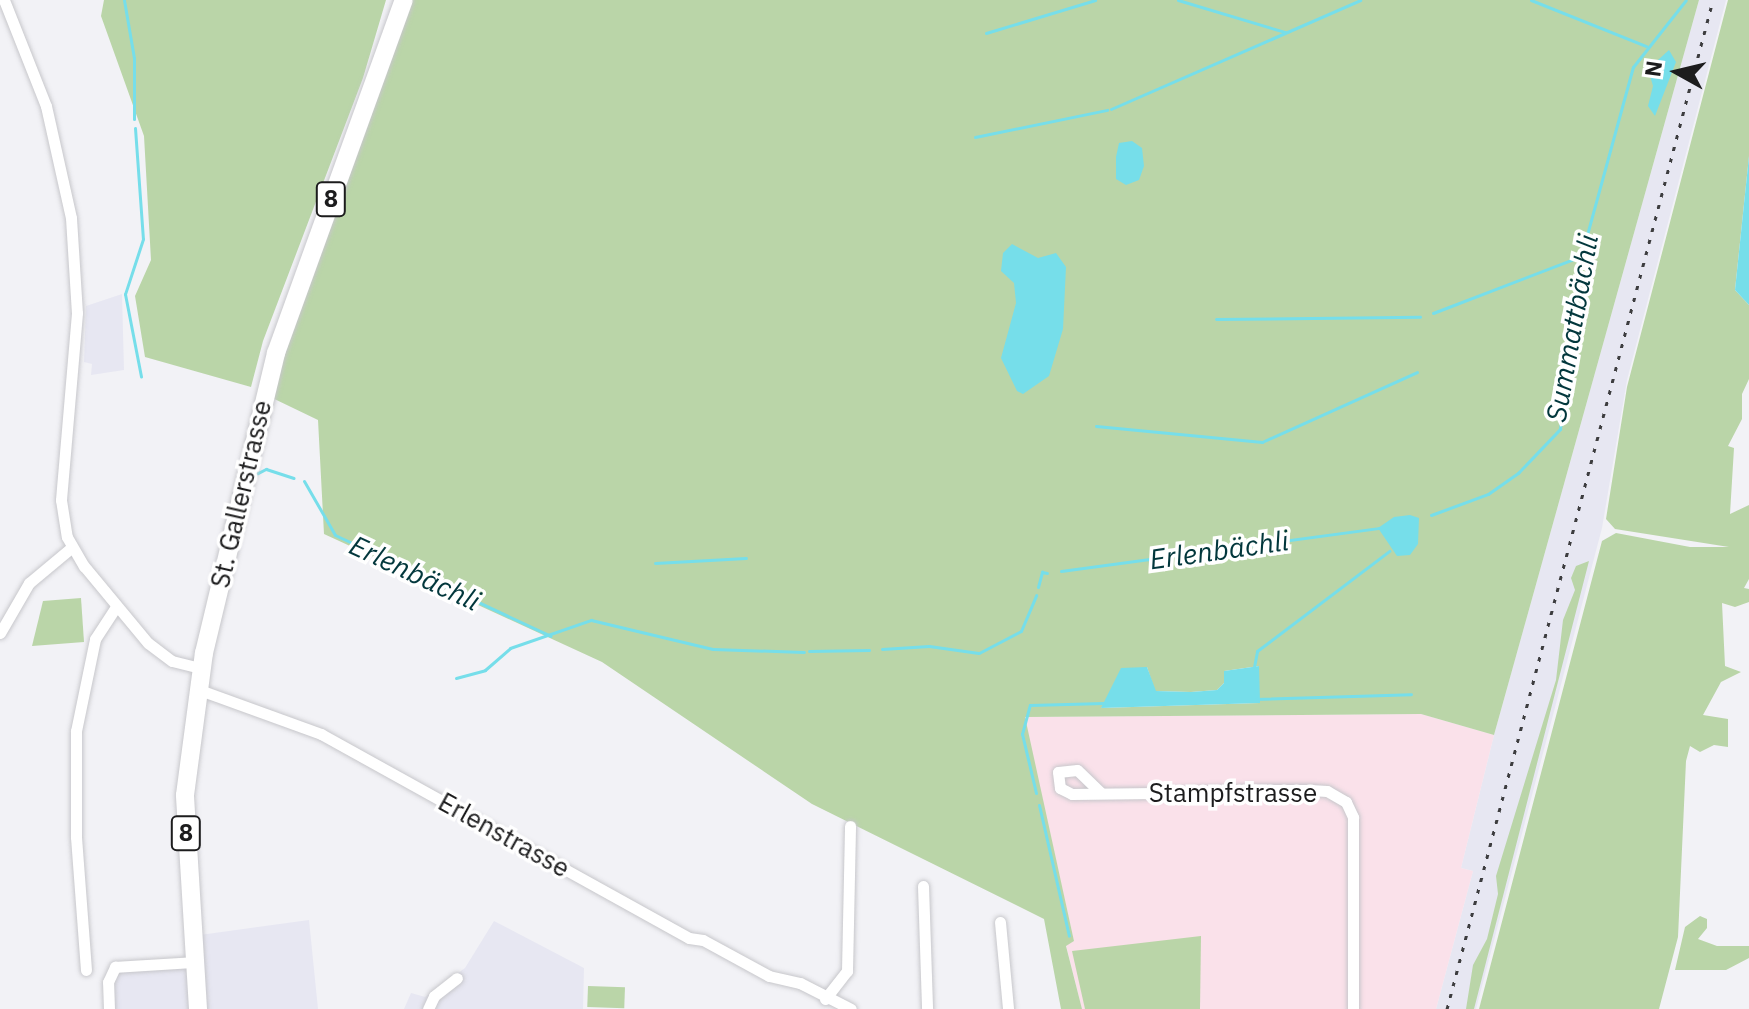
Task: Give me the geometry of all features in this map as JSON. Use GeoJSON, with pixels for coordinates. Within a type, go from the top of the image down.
{"type":"FeatureCollection","features":[{"type":"Feature","properties":{"kind":"main road","name":"St. Gallerstrasse"},"geometry":{"type":"LineString","coordinates":[[198,1009],[185,795],[201,668],[275,355],[404,0]]}},
{"type":"Feature","properties":{"kind":"street"},"geometry":{"type":"LineString","coordinates":[[4,0],[46,106],[71,218],[76,349],[61,500],[71,548],[116,607],[162,655],[201,668]]}},
{"type":"Feature","properties":{"kind":"street"},"geometry":{"type":"LineString","coordinates":[[0,633],[29,583],[71,548]]}},
{"type":"Feature","properties":{"kind":"street"},"geometry":{"type":"LineString","coordinates":[[86,970],[76,837],[76,731],[95,639],[116,607]]}},
{"type":"Feature","properties":{"kind":"street","name":"Erlenstrasse"},"geometry":{"type":"LineString","coordinates":[[197,689],[321,734],[689,938],[703,940],[769,976],[806,986],[825,999],[851,1009]]}},
{"type":"Feature","properties":{"kind":"street","name":"Stampfstrasse"},"geometry":{"type":"LineString","coordinates":[[1101,793],[1310,790],[1327,791],[1346,802],[1353,817],[1353,1009]]}},
{"type":"Feature","properties":{"kind":"street"},"geometry":{"type":"LineString","coordinates":[[825,999],[847,971],[850,826]]}},
{"type":"Feature","properties":{"kind":"street"},"geometry":{"type":"LineString","coordinates":[[923,886],[927,1009]]}},
{"type":"Feature","properties":{"kind":"street"},"geometry":{"type":"LineString","coordinates":[[1000,922],[1008,1009]]}},
{"type":"Feature","properties":{"kind":"street"},"geometry":{"type":"LineString","coordinates":[[109,1009],[108,982],[115,967],[195,962]]}},
{"type":"Feature","properties":{"kind":"street"},"geometry":{"type":"LineString","coordinates":[[428,1009],[434,996],[457,978]]}},
{"type":"Feature","properties":{"kind":"shaded area"},"geometry":{"type":"Polygon","coordinates":[[[1699,0],[1726,0],[1627,380],[1602,528],[1476,1009],[1436,1009],[1473,871],[1461,868],[1494,735],[1699,0]]]}},
{"type":"Feature","properties":{"kind":"shaded area"},"geometry":{"type":"Polygon","coordinates":[[[122,294],[124,370],[91,375],[92,364],[84,362],[86,306],[122,294]]]}},
{"type":"Feature","properties":{"kind":"shaded area"},"geometry":{"type":"Polygon","coordinates":[[[1421,714],[1494,735],[1461,868],[1473,871],[1436,1009],[1082,1009],[1066,945],[1074,941],[1024,717],[1421,714]]]}},
{"type":"Feature","properties":{"kind":"shaded area"},"geometry":{"type":"Polygon","coordinates":[[[309,920],[318,1009],[205,1009],[200,935],[309,920]]]}},
{"type":"Feature","properties":{"kind":"shaded area"},"geometry":{"type":"Polygon","coordinates":[[[494,921],[584,968],[583,1009],[404,1009],[411,993],[425,997],[465,968],[494,921]]]}},
{"type":"Feature","properties":{"kind":"shaded area"},"geometry":{"type":"Polygon","coordinates":[[[195,962],[198,1009],[109,1009],[112,970],[195,962]]]}},
{"type":"Feature","properties":{"kind":"green space"},"geometry":{"type":"Polygon","coordinates":[[[104,0],[386,0],[363,78],[263,341],[251,387],[145,357],[135,296],[151,260],[144,136],[101,16],[104,0]]]}},
{"type":"Feature","properties":{"kind":"green space"},"geometry":{"type":"Polygon","coordinates":[[[407,0],[1699,0],[1494,735],[1421,714],[1025,717],[1074,941],[1066,946],[1082,1009],[1061,1009],[1044,919],[812,804],[602,662],[324,534],[318,420],[264,394],[407,0]],[[1259,666],[1224,671],[1224,683],[1217,690],[1191,692],[1155,691],[1147,667],[1101,708],[1259,703],[1259,666]]]}},
{"type":"Feature","properties":{"kind":"green space"},"geometry":{"type":"Polygon","coordinates":[[[1728,0],[1749,0],[1749,156],[1735,290],[1749,305],[1749,379],[1742,394],[1742,419],[1728,446],[1734,448],[1730,514],[1749,505],[1749,579],[1744,588],[1749,589],[1749,602],[1735,607],[1722,603],[1725,666],[1741,672],[1721,682],[1703,715],[1728,719],[1728,747],[1714,745],[1700,752],[1690,746],[1686,761],[1678,937],[1659,1009],[1479,1009],[1602,541],[1616,533],[1690,547],[1729,547],[1615,529],[1606,519],[1627,387],[1728,0]]]}},
{"type":"Feature","properties":{"kind":"green space"},"geometry":{"type":"Polygon","coordinates":[[[1589,561],[1474,1009],[1466,1009],[1473,965],[1487,939],[1498,894],[1496,876],[1556,680],[1563,620],[1575,590],[1571,578],[1576,566],[1589,561]]]}},
{"type":"Feature","properties":{"kind":"green space"},"geometry":{"type":"Polygon","coordinates":[[[81,598],[84,642],[32,646],[43,601],[81,598]]]}},
{"type":"Feature","properties":{"kind":"green space"},"geometry":{"type":"Polygon","coordinates":[[[1700,916],[1707,919],[1707,928],[1698,939],[1717,946],[1749,946],[1749,958],[1726,970],[1675,970],[1685,927],[1700,916]]]}},
{"type":"Feature","properties":{"kind":"green space"},"geometry":{"type":"Polygon","coordinates":[[[1201,936],[1200,1009],[1085,1009],[1072,951],[1201,936]]]}},
{"type":"Feature","properties":{"kind":"green space"},"geometry":{"type":"Polygon","coordinates":[[[588,986],[625,987],[624,1008],[587,1007],[588,986]]]}},
{"type":"Feature","properties":{"kind":"water"},"geometry":{"type":"Polygon","coordinates":[[[1669,50],[1676,62],[1655,116],[1648,106],[1653,86],[1648,69],[1669,50]]]}},
{"type":"Feature","properties":{"kind":"water"},"geometry":{"type":"Polygon","coordinates":[[[1132,141],[1142,148],[1144,166],[1139,180],[1126,185],[1116,179],[1116,157],[1119,143],[1132,141]]]}},
{"type":"Feature","properties":{"kind":"water"},"geometry":{"type":"Polygon","coordinates":[[[1749,156],[1749,305],[1735,290],[1749,156]]]}},
{"type":"Feature","properties":{"kind":"water"},"geometry":{"type":"Polygon","coordinates":[[[1012,244],[1038,258],[1056,253],[1066,267],[1063,329],[1049,376],[1023,394],[1017,391],[1001,358],[1016,303],[1014,283],[1001,271],[1003,253],[1012,244]]]}},
{"type":"Feature","properties":{"kind":"water"},"geometry":{"type":"Polygon","coordinates":[[[1410,515],[1419,518],[1418,544],[1410,555],[1397,556],[1378,528],[1394,517],[1410,515]]]}},
{"type":"Feature","properties":{"kind":"water"},"geometry":{"type":"Polygon","coordinates":[[[1259,666],[1260,703],[1101,708],[1121,668],[1147,667],[1156,691],[1191,692],[1217,690],[1224,683],[1224,671],[1259,666]]]}},
{"type":"Feature","properties":{"kind":"waterway","name":"Erlenbächli"},"geometry":{"type":"LineString","coordinates":[[124,0],[134,58],[134,119]]}},
{"type":"Feature","properties":{"kind":"waterway"},"geometry":{"type":"LineString","coordinates":[[986,33],[1095,0]]}},
{"type":"Feature","properties":{"kind":"waterway"},"geometry":{"type":"LineString","coordinates":[[1178,0],[1285,32]]}},
{"type":"Feature","properties":{"kind":"waterway"},"geometry":{"type":"LineString","coordinates":[[1111,109],[1360,0]]}},
{"type":"Feature","properties":{"kind":"waterway"},"geometry":{"type":"LineString","coordinates":[[1531,0],[1646,46]]}},
{"type":"Feature","properties":{"kind":"waterway","name":"Summattbächli"},"geometry":{"type":"LineString","coordinates":[[1431,515],[1488,494],[1518,473],[1560,429],[1579,264],[1633,67],[1686,0]]}},
{"type":"Feature","properties":{"kind":"waterway"},"geometry":{"type":"LineString","coordinates":[[975,137],[1107,110]]}},
{"type":"Feature","properties":{"kind":"waterway","name":"Erlenbächli"},"geometry":{"type":"LineString","coordinates":[[135,128],[143,239],[125,294],[141,376]]}},
{"type":"Feature","properties":{"kind":"waterway"},"geometry":{"type":"LineString","coordinates":[[1433,313],[1579,257]]}},
{"type":"Feature","properties":{"kind":"waterway"},"geometry":{"type":"LineString","coordinates":[[1216,319],[1420,317]]}},
{"type":"Feature","properties":{"kind":"waterway"},"geometry":{"type":"LineString","coordinates":[[1096,426],[1262,442],[1417,372]]}},
{"type":"Feature","properties":{"kind":"waterway","name":"Erlenbächli"},"geometry":{"type":"LineString","coordinates":[[252,476],[266,469],[294,478]]}},
{"type":"Feature","properties":{"kind":"waterway","name":"Erlenbächli"},"geometry":{"type":"LineString","coordinates":[[304,481],[335,535],[551,636]]}},
{"type":"Feature","properties":{"kind":"waterway","name":"Erlenbächli"},"geometry":{"type":"LineString","coordinates":[[1061,571],[1378,528]]}},
{"type":"Feature","properties":{"kind":"waterway"},"geometry":{"type":"LineString","coordinates":[[1254,667],[1257,651],[1389,551]]}},
{"type":"Feature","properties":{"kind":"waterway"},"geometry":{"type":"LineString","coordinates":[[655,563],[746,558]]}},
{"type":"Feature","properties":{"kind":"waterway","name":"Erlenbächli"},"geometry":{"type":"LineString","coordinates":[[1038,587],[1042,572],[1047,573]]}},
{"type":"Feature","properties":{"kind":"waterway","name":"Erlenbächli"},"geometry":{"type":"LineString","coordinates":[[882,649],[929,646],[979,653],[1021,631],[1036,595]]}},
{"type":"Feature","properties":{"kind":"waterway","name":"Erlenbächli"},"geometry":{"type":"LineString","coordinates":[[456,678],[485,670],[510,648],[591,620],[713,649],[804,652]]}},
{"type":"Feature","properties":{"kind":"waterway","name":"Erlenbächli"},"geometry":{"type":"LineString","coordinates":[[809,651],[869,650]]}},
{"type":"Feature","properties":{"kind":"waterway"},"geometry":{"type":"LineString","coordinates":[[1256,699],[1411,694]]}},
{"type":"Feature","properties":{"kind":"waterway"},"geometry":{"type":"LineString","coordinates":[[1036,793],[1022,734],[1030,705],[1104,703]]}},
{"type":"Feature","properties":{"kind":"waterway"},"geometry":{"type":"LineString","coordinates":[[1039,805],[1069,936]]}},
{"type":"Feature","properties":{"kind":"railway"},"geometry":{"type":"LineString","coordinates":[[1447,1009],[1713,0]]}}]}
